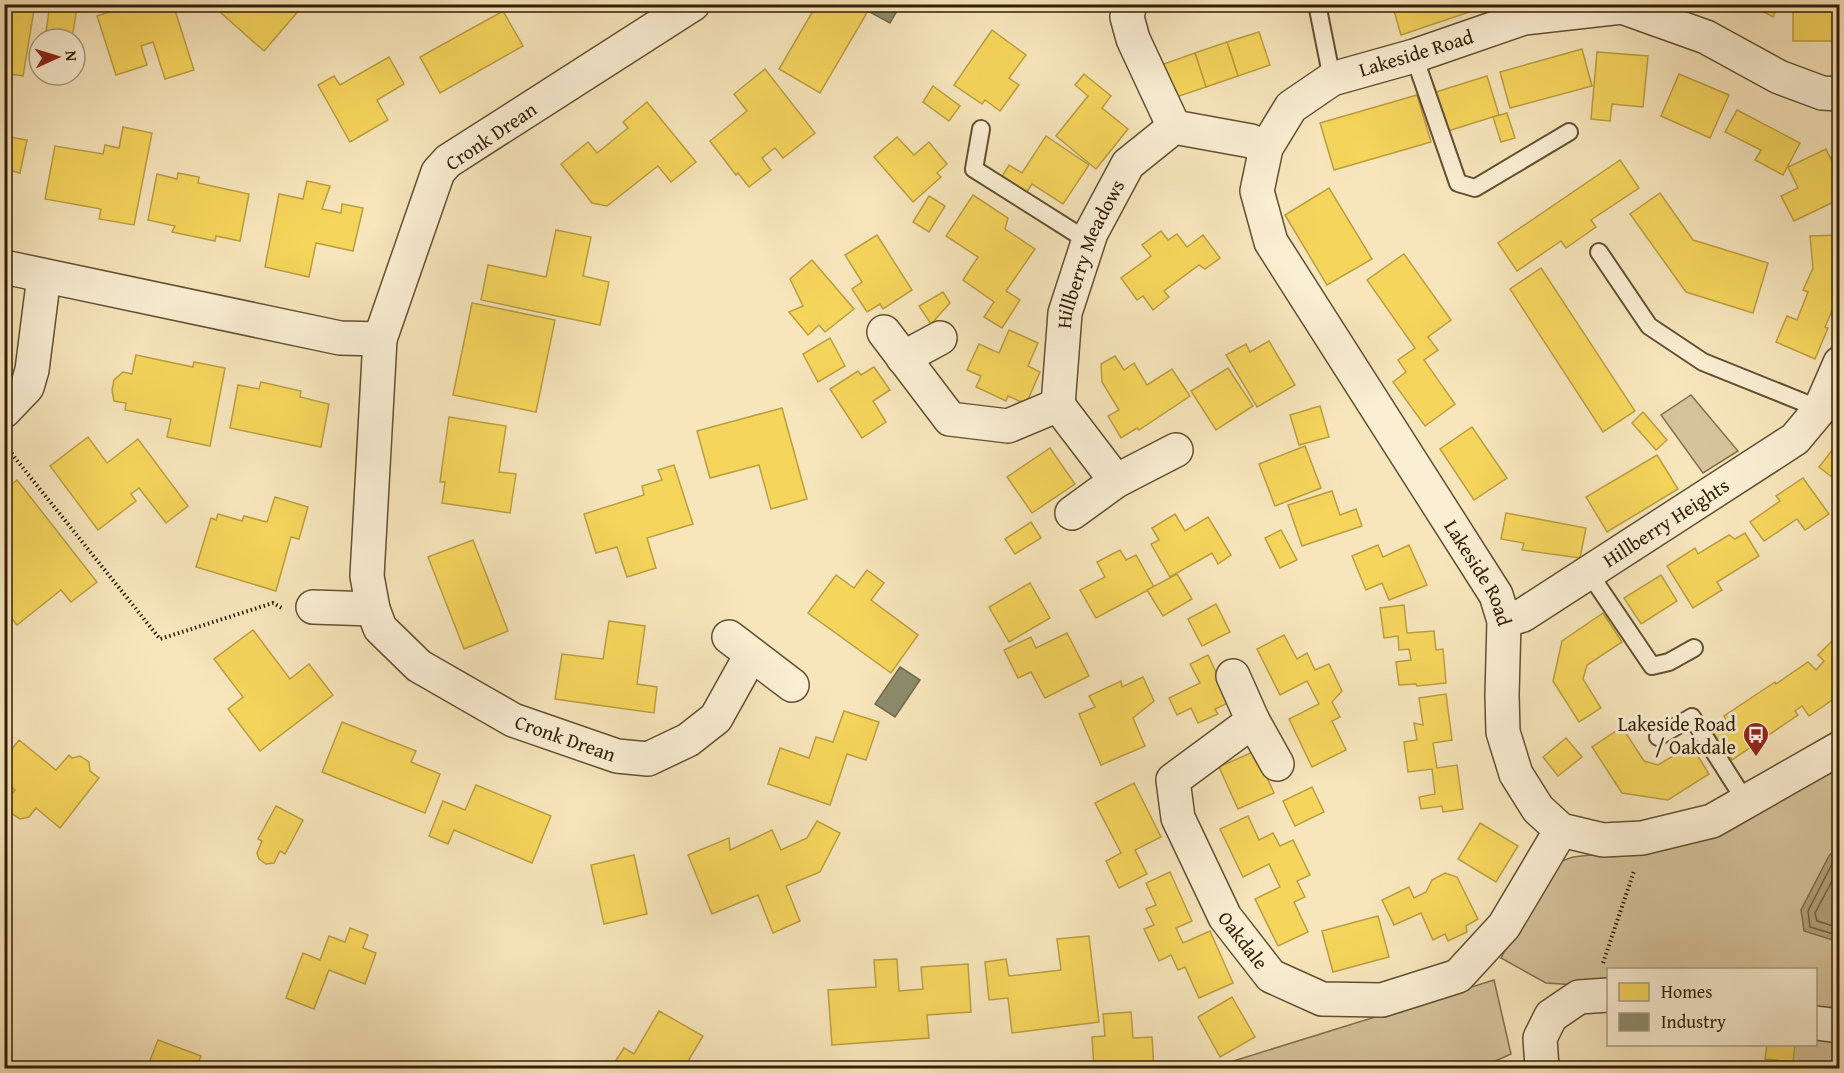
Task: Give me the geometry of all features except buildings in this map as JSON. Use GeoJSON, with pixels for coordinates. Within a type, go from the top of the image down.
{"type":"FeatureCollection","features":[{"type":"Feature","properties":{"kind":"street","name":"Cronk Drean"},"geometry":{"type":"LineString","coordinates":[[693,4],[448,161],[438,172],[380,339],[367,576],[373,609],[380,628],[419,666],[513,720],[616,756],[648,759],[688,740],[716,718],[740,646],[792,685]]}},
{"type":"Feature","properties":{"kind":"street"},"geometry":{"type":"LineString","coordinates":[[1130,4],[1127,17],[1133,39],[1174,127],[1251,141],[1266,148]]}},
{"type":"Feature","properties":{"kind":"street","name":"Lakeside Road"},"geometry":{"type":"LineString","coordinates":[[1839,94],[1822,93],[1779,77],[1706,37],[1622,6],[1524,18],[1414,56],[1332,79],[1291,108],[1266,148],[1257,191],[1271,242],[1496,595],[1504,621],[1503,732],[1516,774],[1538,809],[1561,830],[1603,840],[1642,838],[1712,821],[1839,748]]}},
{"type":"Feature","properties":{"kind":"street","name":"Hillberry Meadows"},"geometry":{"type":"LineString","coordinates":[[1058,405],[1065,313],[1088,241],[1128,164],[1174,127]]}},
{"type":"Feature","properties":{"kind":"street"},"geometry":{"type":"LineString","coordinates":[[4,267],[340,338],[380,339]]}},
{"type":"Feature","properties":{"kind":"street"},"geometry":{"type":"LineString","coordinates":[[4,411],[27,387],[32,370],[44,276]]}},
{"type":"Feature","properties":{"kind":"street"},"geometry":{"type":"LineString","coordinates":[[940,338],[894,345],[950,419],[1008,426],[1058,405],[1116,481]]}},
{"type":"Feature","properties":{"kind":"street","name":"Hillberry Heights"},"geometry":{"type":"LineString","coordinates":[[1504,621],[1523,615],[1795,439],[1820,409],[1839,363]]}},
{"type":"Feature","properties":{"kind":"street"},"geometry":{"type":"LineString","coordinates":[[1072,513],[1116,481],[1176,450]]}},
{"type":"Feature","properties":{"kind":"street"},"geometry":{"type":"LineString","coordinates":[[313,607],[373,609]]}},
{"type":"Feature","properties":{"kind":"street"},"geometry":{"type":"LineString","coordinates":[[1233,676],[1276,764]]}},
{"type":"Feature","properties":{"kind":"street","name":"Oakdale"},"geometry":{"type":"LineString","coordinates":[[1253,721],[1173,780],[1178,818],[1225,917],[1271,976],[1322,999],[1382,1000],[1458,976],[1504,926],[1561,830]]}},
{"type":"Feature","properties":{"kind":"street"},"geometry":{"type":"LineString","coordinates":[[1542,1068],[1540,1038],[1551,1016],[1579,997],[1601,995]]}},
{"type":"Feature","properties":{"kind":"street"},"geometry":{"type":"LineString","coordinates":[[1817,1023],[1839,1026]]}},
{"type":"Feature","properties":{"kind":"lane","name":"Lakeside Road"},"geometry":{"type":"LineString","coordinates":[[1317,4],[1332,79]]}},
{"type":"Feature","properties":{"kind":"lane"},"geometry":{"type":"LineString","coordinates":[[1414,56],[1458,183],[1475,188],[1569,132]]}},
{"type":"Feature","properties":{"kind":"lane"},"geometry":{"type":"LineString","coordinates":[[981,129],[974,169],[1088,241]]}},
{"type":"Feature","properties":{"kind":"lane"},"geometry":{"type":"LineString","coordinates":[[1599,252],[1649,326],[1703,362],[1820,409]]}},
{"type":"Feature","properties":{"kind":"lane"},"geometry":{"type":"LineString","coordinates":[[1589,573],[1652,666],[1669,662],[1694,648]]}},
{"type":"Feature","properties":{"kind":"lane"},"geometry":{"type":"LineString","coordinates":[[1658,737],[1692,717],[1746,802]]}},
{"type":"Feature","properties":{"kind":"path"},"geometry":{"type":"LineString","coordinates":[[4,442],[160,639],[273,603],[294,613],[313,607]]}},
{"type":"Feature","properties":{"kind":"path"},"geometry":{"type":"LineString","coordinates":[[1608,968],[1639,857],[1642,838]]}},
{"type":"Feature","properties":{"kind":"path"},"geometry":{"type":"LineString","coordinates":[[1601,995],[1607,973]]}},
{"type":"Feature","properties":{"kind":"shaded area"},"geometry":{"type":"Polygon","coordinates":[[[1691,395],[1738,451],[1703,473],[1661,415],[1691,395]]]}},
{"type":"Feature","properties":{"kind":"shaded area"},"geometry":{"type":"Polygon","coordinates":[[[1839,760],[1839,1068],[1781,1068],[1789,1046],[1817,1046],[1817,968],[1607,968],[1607,987],[1546,983],[1501,958],[1553,864],[1573,857],[1659,847],[1839,760]]]}},
{"type":"Feature","properties":{"kind":"shaded area"},"geometry":{"type":"Polygon","coordinates":[[[1494,980],[1511,1054],[1480,1068],[1211,1068],[1494,980]]]}},
{"type":"Feature","properties":{"kind":"water"},"geometry":{"type":"Polygon","coordinates":[[[1839,845],[1839,942],[1804,931],[1801,910],[1829,856],[1839,845]]]}},
{"type":"Feature","properties":{"kind":"place","name":"Lakeside Road / Oakdale"},"geometry":{"type":"Point","coordinates":[1756,758]}}]}
